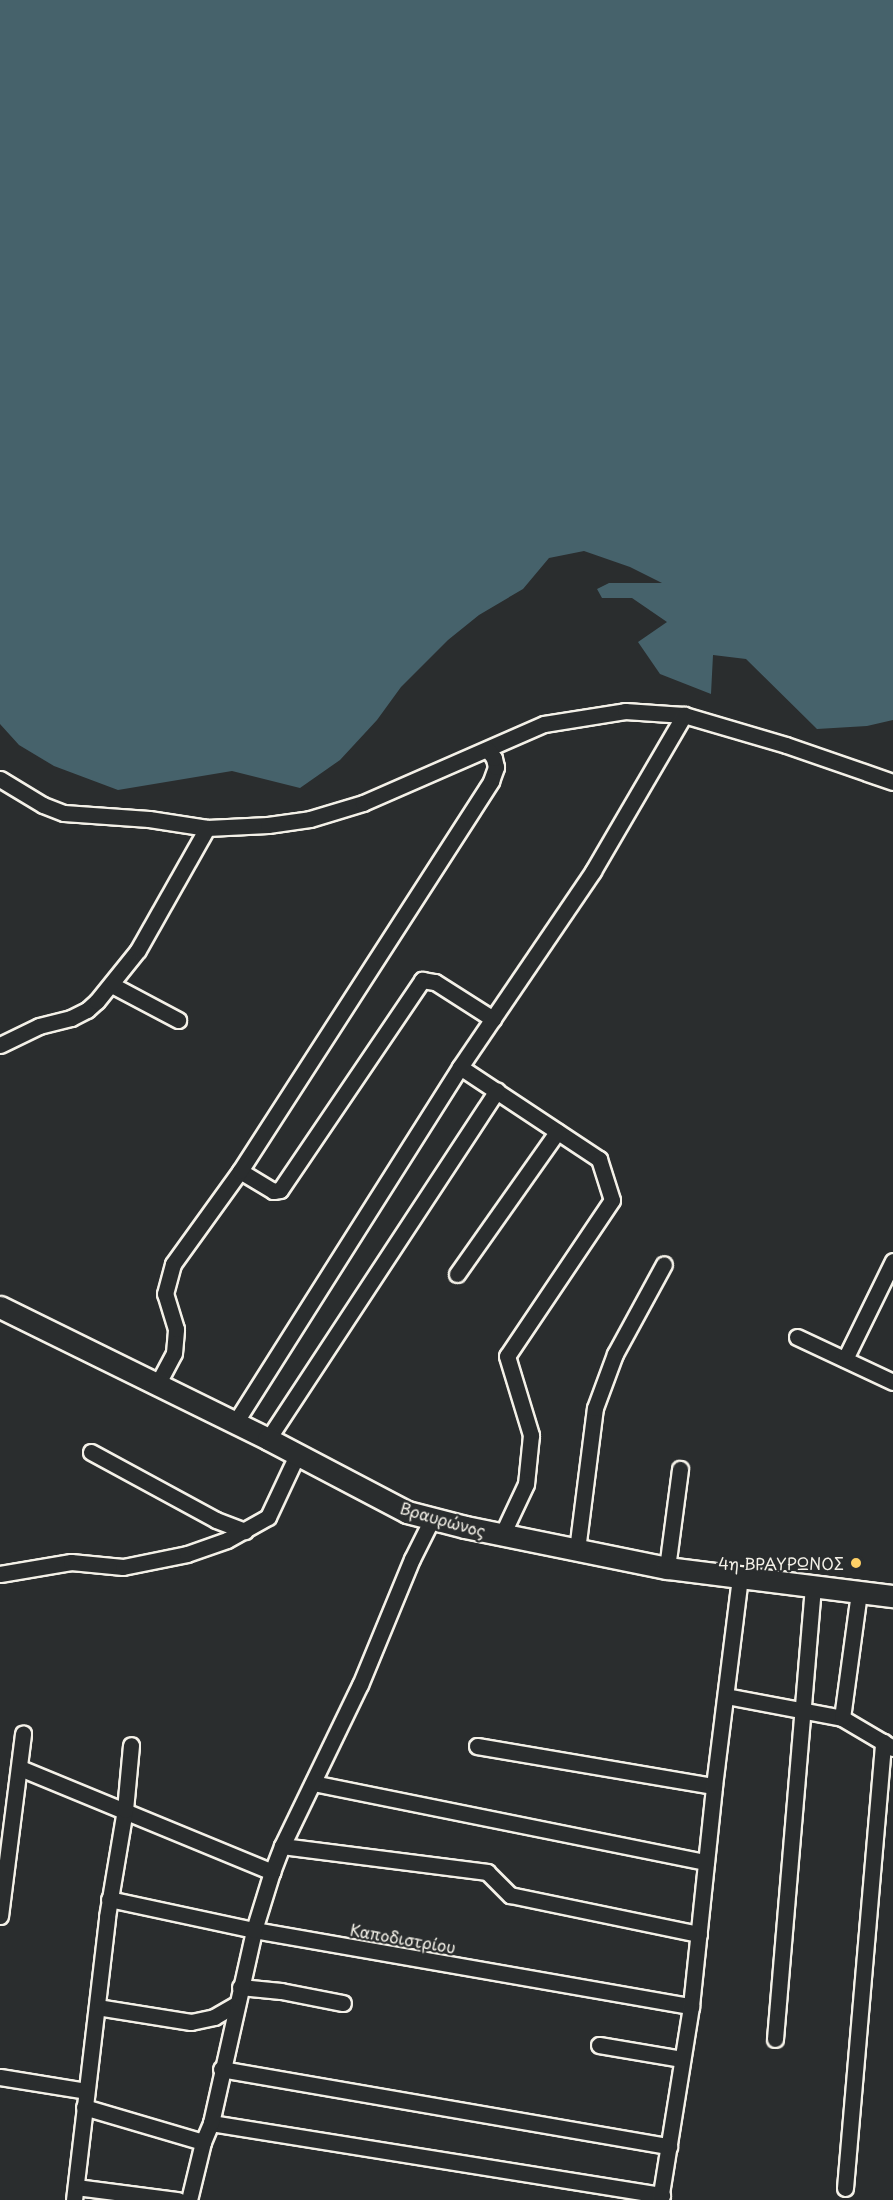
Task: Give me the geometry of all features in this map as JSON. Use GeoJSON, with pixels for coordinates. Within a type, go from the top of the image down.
{"type":"FeatureCollection","features":[{"type":"Feature","properties":{"kind":"main road","name":"Βραυρώνος"},"geometry":{"type":"LineString","coordinates":[[0,1307],[268,1439],[384,1501],[432,1519],[667,1568],[893,1596]]}},
{"type":"Feature","properties":{"kind":"street"},"geometry":{"type":"LineString","coordinates":[[0,779],[43,805],[64,813],[148,819],[207,828],[310,819],[363,803],[544,724],[625,711],[684,715],[786,745],[893,782]]}},
{"type":"Feature","properties":{"kind":"street"},"geometry":{"type":"LineString","coordinates":[[235,1424],[460,1067],[593,871],[684,715]]}},
{"type":"Feature","properties":{"kind":"street"},"geometry":{"type":"LineString","coordinates":[[156,1385],[174,1353],[176,1329],[165,1294],[173,1264],[240,1171],[491,781],[496,767],[488,750]]}},
{"type":"Feature","properties":{"kind":"street"},"geometry":{"type":"LineString","coordinates":[[0,1046],[39,1026],[87,1010],[112,985],[138,950],[207,828]]}},
{"type":"Feature","properties":{"kind":"street"},"geometry":{"type":"LineString","coordinates":[[240,1171],[273,1191],[280,1190],[422,980],[435,982],[492,1019]]}},
{"type":"Feature","properties":{"kind":"street"},"geometry":{"type":"LineString","coordinates":[[112,985],[178,1020]]}},
{"type":"Feature","properties":{"kind":"street"},"geometry":{"type":"LineString","coordinates":[[460,1067],[598,1159],[612,1200],[507,1356],[531,1435],[525,1484],[502,1535]]}},
{"type":"Feature","properties":{"kind":"street"},"geometry":{"type":"LineString","coordinates":[[268,1439],[497,1091]]}},
{"type":"Feature","properties":{"kind":"street"},"geometry":{"type":"LineString","coordinates":[[457,1274],[557,1132]]}},
{"type":"Feature","properties":{"kind":"street"},"geometry":{"type":"LineString","coordinates":[[845,1359],[893,1261]]}},
{"type":"Feature","properties":{"kind":"street"},"geometry":{"type":"LineString","coordinates":[[577,1550],[595,1408],[615,1354],[664,1264]]}},
{"type":"Feature","properties":{"kind":"street"},"geometry":{"type":"LineString","coordinates":[[797,1337],[893,1382]]}},
{"type":"Feature","properties":{"kind":"street"},"geometry":{"type":"LineString","coordinates":[[91,1452],[216,1520],[245,1531]]}},
{"type":"Feature","properties":{"kind":"street"},"geometry":{"type":"LineString","coordinates":[[0,1574],[71,1562],[123,1568],[151,1563],[227,1540],[268,1516],[297,1455]]}},
{"type":"Feature","properties":{"kind":"street"},"geometry":{"type":"LineString","coordinates":[[667,1568],[680,1469]]}},
{"type":"Feature","properties":{"kind":"street"},"geometry":{"type":"LineString","coordinates":[[189,2200],[203,2142],[211,2123],[235,2005],[272,1872],[282,1846],[360,1685],[412,1560],[432,1519]]}},
{"type":"Feature","properties":{"kind":"street"},"geometry":{"type":"LineString","coordinates":[[211,2123],[661,2198],[691,2006],[714,1786],[740,1578]]}},
{"type":"Feature","properties":{"kind":"street"},"geometry":{"type":"LineString","coordinates":[[775,2039],[813,1585]]}},
{"type":"Feature","properties":{"kind":"street"},"geometry":{"type":"LineString","coordinates":[[842,1718],[859,1592]]}},
{"type":"Feature","properties":{"kind":"street"},"geometry":{"type":"LineString","coordinates":[[726,1696],[842,1718],[888,1745],[845,2188]]}},
{"type":"Feature","properties":{"kind":"street"},"geometry":{"type":"LineString","coordinates":[[0,1916],[20,1768],[22,1733]]}},
{"type":"Feature","properties":{"kind":"street"},"geometry":{"type":"LineString","coordinates":[[131,1745],[125,1810],[109,1899],[75,2194],[178,2200]]}},
{"type":"Feature","properties":{"kind":"street"},"geometry":{"type":"LineString","coordinates":[[477,1746],[714,1786]]}},
{"type":"Feature","properties":{"kind":"street"},"geometry":{"type":"LineString","coordinates":[[20,1768],[272,1872]]}},
{"type":"Feature","properties":{"kind":"street"},"geometry":{"type":"LineString","coordinates":[[313,1783],[706,1862]]}},
{"type":"Feature","properties":{"kind":"street"},"geometry":{"type":"LineString","coordinates":[[282,1846],[487,1872],[510,1896],[699,1934]]}},
{"type":"Feature","properties":{"kind":"street","name":"Καποδιστρίου"},"geometry":{"type":"LineString","coordinates":[[109,1899],[254,1930],[691,2006]]}},
{"type":"Feature","properties":{"kind":"street"},"geometry":{"type":"LineString","coordinates":[[240,1987],[281,1990],[343,2003]]}},
{"type":"Feature","properties":{"kind":"street"},"geometry":{"type":"LineString","coordinates":[[97,2007],[191,2022],[214,2017],[235,2005]]}},
{"type":"Feature","properties":{"kind":"street"},"geometry":{"type":"LineString","coordinates":[[599,2045],[682,2059]]}},
{"type":"Feature","properties":{"kind":"street"},"geometry":{"type":"LineString","coordinates":[[221,2069],[669,2146]]}},
{"type":"Feature","properties":{"kind":"street"},"geometry":{"type":"LineString","coordinates":[[0,2077],[86,2091]]}},
{"type":"Feature","properties":{"kind":"street"},"geometry":{"type":"LineString","coordinates":[[84,2107],[203,2142]]}},
{"type":"Feature","properties":{"kind":"water"},"geometry":{"type":"Polygon","coordinates":[[[0,0],[893,0],[893,720],[867,726],[817,729],[746,659],[713,655],[711,694],[660,674],[638,642],[667,622],[632,598],[602,598],[597,589],[609,583],[662,583],[630,567],[584,551],[549,558],[523,589],[479,615],[448,640],[401,687],[377,720],[340,760],[300,788],[232,771],[118,790],[54,766],[19,745],[0,724],[0,0]]]}},
{"type":"Feature","properties":{"kind":"place","name":"4η ΒΡΑΥΡΩΝΟΣ"},"geometry":{"type":"Point","coordinates":[856,1563]}}]}
